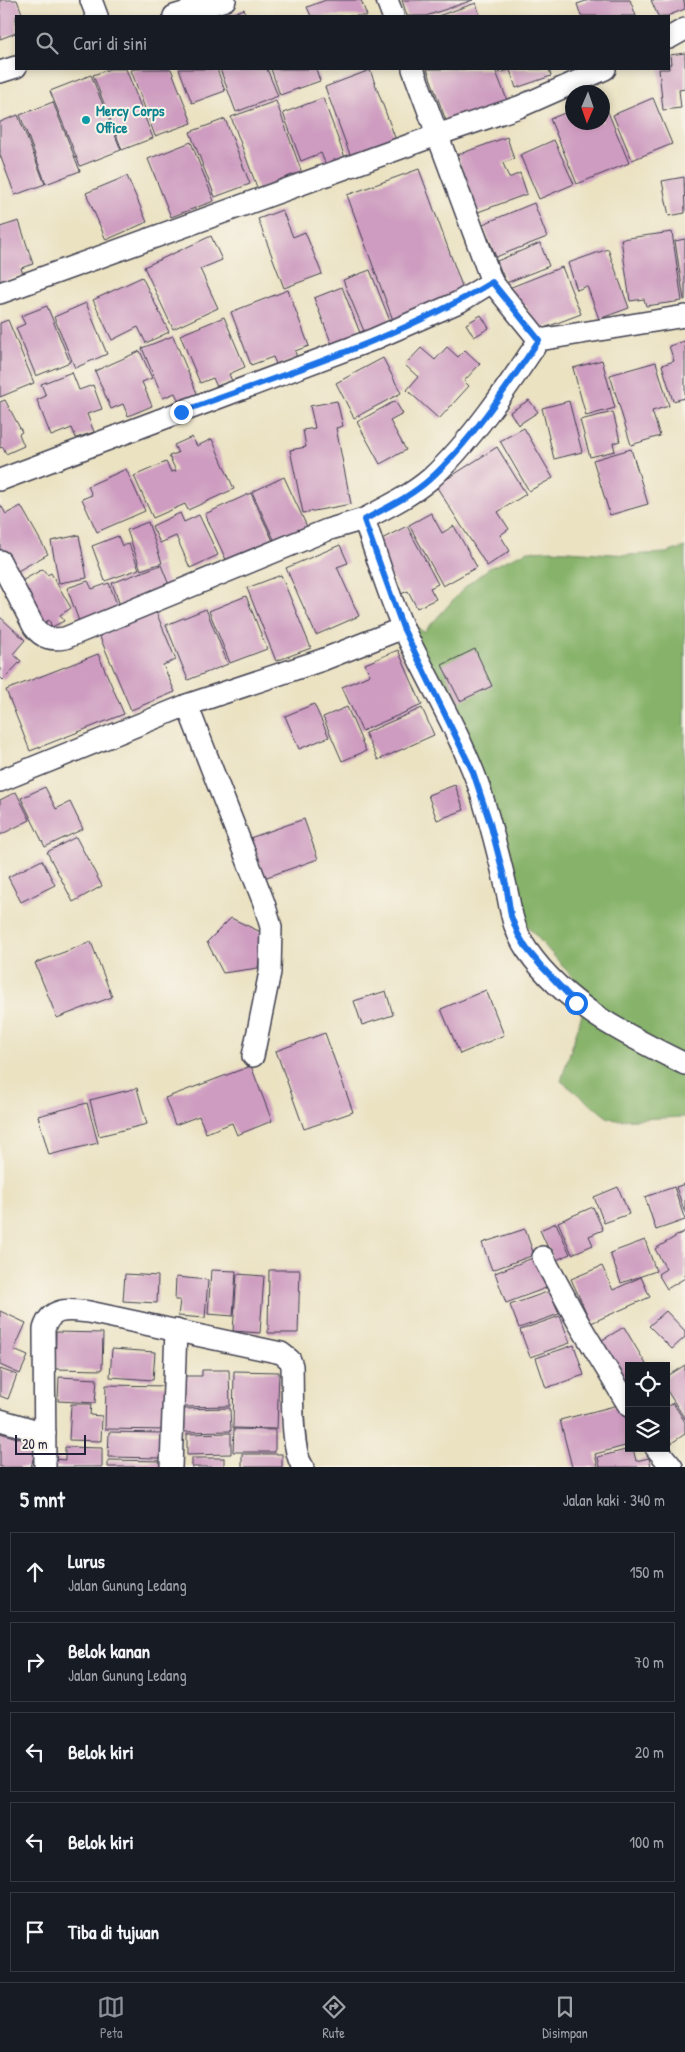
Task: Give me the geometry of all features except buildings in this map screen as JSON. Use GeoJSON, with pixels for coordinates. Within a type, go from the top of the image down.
{"type":"FeatureCollection","features":[{"type":"Feature","properties":{"kind":"street"},"geometry":{"type":"LineString","coordinates":[[91,0],[97,15]]}},
{"type":"Feature","properties":{"kind":"street"},"geometry":{"type":"LineString","coordinates":[[387,0],[393,15]]}},
{"type":"Feature","properties":{"kind":"street"},"geometry":{"type":"LineString","coordinates":[[177,15],[219,1]]}},
{"type":"Feature","properties":{"kind":"street"},"geometry":{"type":"LineString","coordinates":[[670,38],[685,30]]}},
{"type":"Feature","properties":{"kind":"street"},"geometry":{"type":"LineString","coordinates":[[0,72],[15,67]]}},
{"type":"Feature","properties":{"kind":"street"},"geometry":{"type":"LineString","coordinates":[[413,70],[492,282],[539,340]]}},
{"type":"Feature","properties":{"kind":"street"},"geometry":{"type":"LineString","coordinates":[[0,294],[519,107],[603,70]]}},
{"type":"Feature","properties":{"kind":"street"},"geometry":{"type":"LineString","coordinates":[[0,480],[372,340],[459,302],[492,282]]}},
{"type":"Feature","properties":{"kind":"street"},"geometry":{"type":"LineString","coordinates":[[0,561],[34,627],[40,634],[53,640],[65,638],[327,530],[364,520],[405,498],[430,479],[467,438],[539,340],[685,316]]}},
{"type":"Feature","properties":{"kind":"street"},"geometry":{"type":"LineString","coordinates":[[364,520],[403,628],[473,772],[490,823],[506,884],[511,916],[527,949],[557,986],[576,1003],[615,1027],[685,1064]]}},
{"type":"Feature","properties":{"kind":"street"},"geometry":{"type":"LineString","coordinates":[[0,781],[187,705],[322,660],[403,628]]}},
{"type":"Feature","properties":{"kind":"street"},"geometry":{"type":"LineString","coordinates":[[187,705],[264,903],[271,927],[270,972],[253,1056]]}},
{"type":"Feature","properties":{"kind":"street"},"geometry":{"type":"LineString","coordinates":[[543,1257],[578,1322],[625,1399]]}},
{"type":"Feature","properties":{"kind":"street"},"geometry":{"type":"LineString","coordinates":[[45,1467],[44,1329],[47,1319],[55,1313],[66,1310],[89,1312],[281,1353],[290,1360],[292,1366],[295,1443],[298,1457],[303,1467]]}},
{"type":"Feature","properties":{"kind":"street"},"geometry":{"type":"LineString","coordinates":[[170,1467],[176,1330]]}},
{"type":"Feature","properties":{"kind":"street"},"geometry":{"type":"LineString","coordinates":[[0,1420],[45,1433]]}},
{"type":"Feature","properties":{"kind":"street"},"geometry":{"type":"LineString","coordinates":[[659,1452],[672,1467]]}},
{"type":"Feature","properties":{"kind":"green space"},"geometry":{"type":"Polygon","coordinates":[[[685,547],[685,1117],[616,1120],[607,1117],[561,1081],[588,995],[524,922],[406,620],[424,632],[466,586],[489,568],[528,551],[553,550],[628,555],[666,553],[685,547]]]}},
{"type":"Feature","properties":{"kind":"place","name":"Mercy Corps Office"},"geometry":{"type":"Point","coordinates":[86,120]}},
{"type":"Feature","properties":{"kind":"route"},"geometry":{"type":"LineString","coordinates":[[181,412],[372,340],[459,302],[492,282],[539,340],[467,438],[430,479],[405,498],[364,520],[403,628],[473,772],[483,798],[506,884],[511,916],[518,934],[527,949],[557,986],[576,1003]]}}]}
